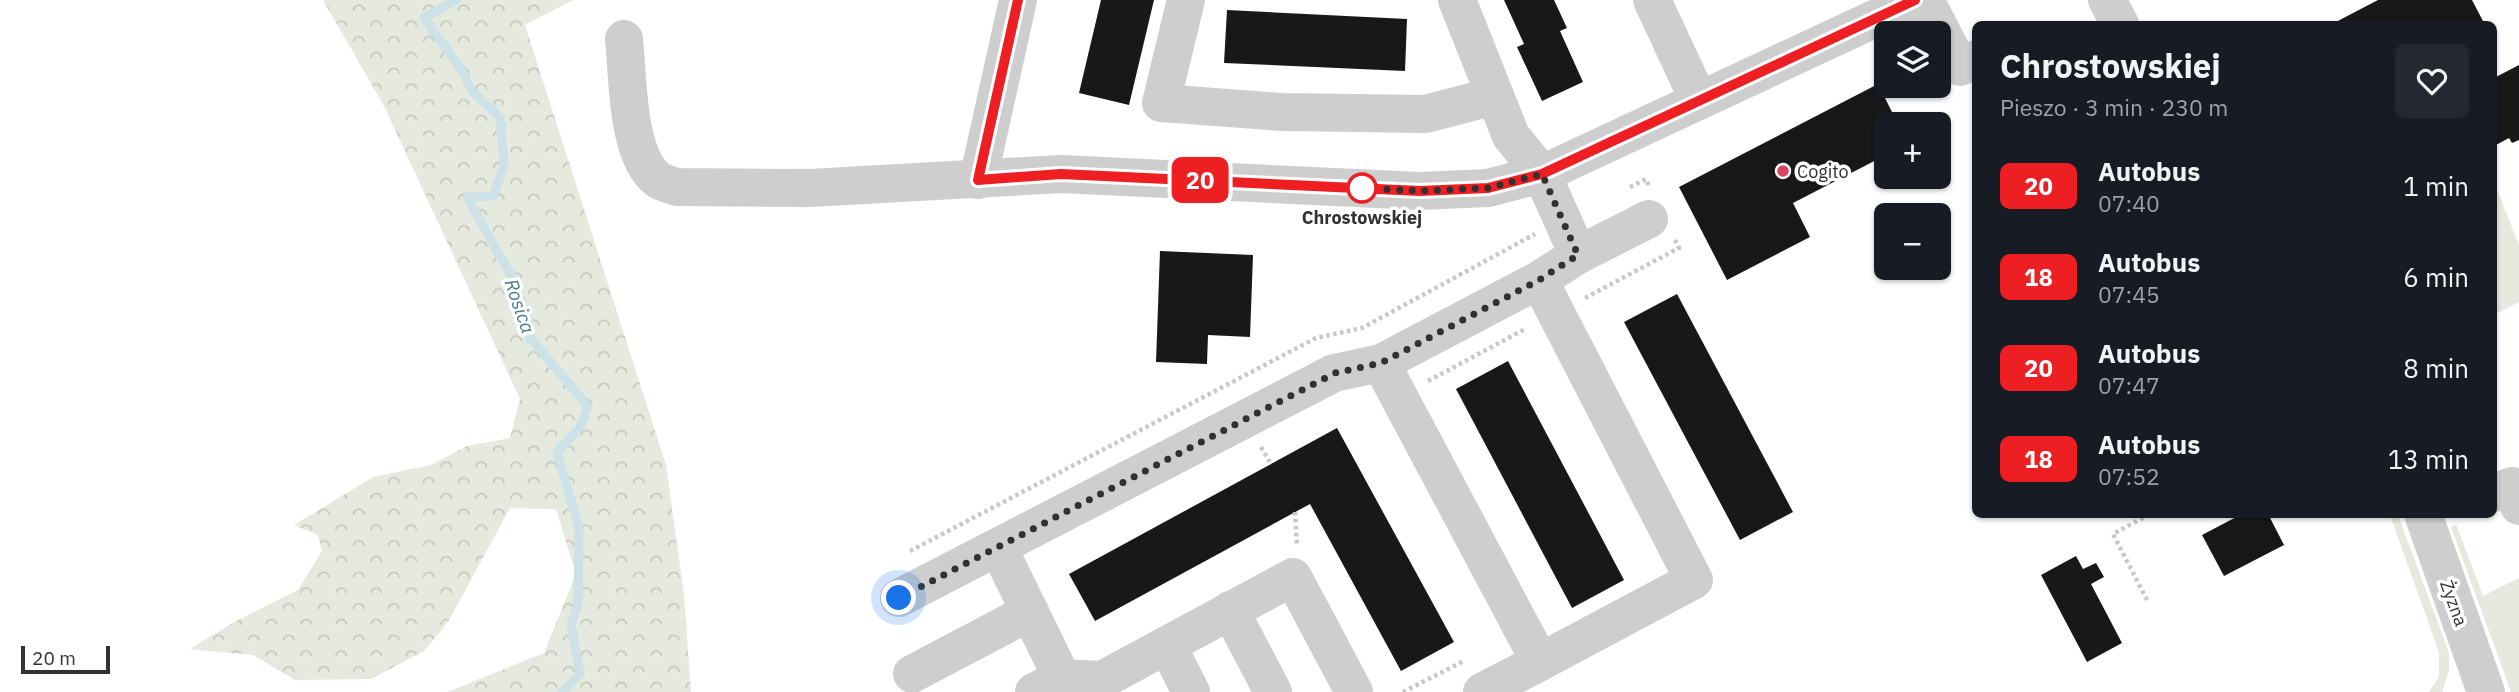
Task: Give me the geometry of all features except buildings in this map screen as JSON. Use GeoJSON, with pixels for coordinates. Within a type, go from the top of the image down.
{"type":"FeatureCollection","features":[{"type":"Feature","properties":{"kind":"street"},"geometry":{"type":"LineString","coordinates":[[978,180],[1018,0]]}},
{"type":"Feature","properties":{"kind":"street"},"geometry":{"type":"LineString","coordinates":[[1186,0],[1161,103],[1282,112],[1425,114],[1494,96]]}},
{"type":"Feature","properties":{"kind":"street"},"geometry":{"type":"LineString","coordinates":[[1457,0],[1511,136],[1542,174],[1578,255]]}},
{"type":"Feature","properties":{"kind":"street"},"geometry":{"type":"LineString","coordinates":[[1652,0],[1699,101]]}},
{"type":"Feature","properties":{"kind":"street"},"geometry":{"type":"LineString","coordinates":[[624,39],[634,137],[642,158],[657,179],[677,187],[810,188],[1061,174],[1420,191],[1488,188],[1542,174],[1915,0]]}},
{"type":"Feature","properties":{"kind":"street"},"geometry":{"type":"LineString","coordinates":[[1925,0],[1961,66],[1972,61]]}},
{"type":"Feature","properties":{"kind":"street"},"geometry":{"type":"LineString","coordinates":[[2107,0],[2118,21]]}},
{"type":"Feature","properties":{"kind":"street"},"geometry":{"type":"LineString","coordinates":[[899,598],[1335,373],[1381,363],[1649,219]]}},
{"type":"Feature","properties":{"kind":"street"},"geometry":{"type":"LineString","coordinates":[[1482,692],[1694,580],[1539,280]]}},
{"type":"Feature","properties":{"kind":"street"},"geometry":{"type":"LineString","coordinates":[[1381,363],[1540,662]]}},
{"type":"Feature","properties":{"kind":"street"},"geometry":{"type":"LineString","coordinates":[[2497,492],[2511,486],[2519,506]]}},
{"type":"Feature","properties":{"kind":"street","name":"Żyzna"},"geometry":{"type":"LineString","coordinates":[[2429,518],[2486,692]]}},
{"type":"Feature","properties":{"kind":"street"},"geometry":{"type":"LineString","coordinates":[[998,547],[1030,612],[1048,685],[1107,686],[1167,645],[1293,577],[1354,692]]}},
{"type":"Feature","properties":{"kind":"street"},"geometry":{"type":"LineString","coordinates":[[1230,610],[1273,692]]}},
{"type":"Feature","properties":{"kind":"street"},"geometry":{"type":"LineString","coordinates":[[912,674],[1030,612]]}},
{"type":"Feature","properties":{"kind":"street"},"geometry":{"type":"LineString","coordinates":[[1167,645],[1191,692]]}},
{"type":"Feature","properties":{"kind":"path"},"geometry":{"type":"LineString","coordinates":[[1295,512],[1297,558]]}},
{"type":"Feature","properties":{"kind":"path"},"geometry":{"type":"LineString","coordinates":[[2143,518],[2113,534],[2147,600]]}},
{"type":"Feature","properties":{"kind":"green space"},"geometry":{"type":"Polygon","coordinates":[[[323,0],[573,0],[525,25],[666,465],[684,595],[691,692],[447,692],[544,653],[576,574],[556,509],[510,508],[448,622],[424,651],[371,679],[295,680],[253,655],[190,649],[236,621],[298,590],[322,551],[318,535],[294,525],[373,477],[431,465],[467,446],[510,438],[520,399],[384,106],[323,0]]]}},
{"type":"Feature","properties":{"kind":"green space"},"geometry":{"type":"Polygon","coordinates":[[[2497,190],[2519,245],[2519,302],[2497,313],[2497,190]]]}},
{"type":"Feature","properties":{"kind":"green space"},"geometry":{"type":"Polygon","coordinates":[[[2391,518],[2399,518],[2449,653],[2449,671],[2442,692],[2429,692],[2439,677],[2439,652],[2391,518]]]}},
{"type":"Feature","properties":{"kind":"green space"},"geometry":{"type":"Polygon","coordinates":[[[2456,524],[2483,596],[2519,578],[2519,692],[2511,692],[2451,527],[2456,524]]]}},
{"type":"Feature","properties":{"kind":"waterway","name":"Rosica"},"geometry":{"type":"LineString","coordinates":[[456,0],[424,18],[462,70],[472,91],[500,118],[504,166],[493,196],[467,197],[513,279],[529,321],[530,338],[588,406],[580,427],[557,453],[579,527],[578,605],[571,624],[580,674],[562,692]]}},
{"type":"Feature","properties":{"kind":"bus line","name":"20"},"geometry":{"type":"LineString","coordinates":[[1018,0],[978,180],[1061,174],[1420,191],[1488,188],[1542,174],[1915,0]]}},
{"type":"Feature","properties":{"kind":"place","name":"Cogito"},"geometry":{"type":"Point","coordinates":[1783,171]}},
{"type":"Feature","properties":{"kind":"place","name":"Chrostowskiej"},"geometry":{"type":"Point","coordinates":[1362,188]}},
{"type":"Feature","properties":{"kind":"route"},"geometry":{"type":"LineString","coordinates":[[899,598],[1335,373],[1381,363],[1539,280],[1578,255],[1542,174],[1488,188],[1420,191],[1362,188]]}}]}
